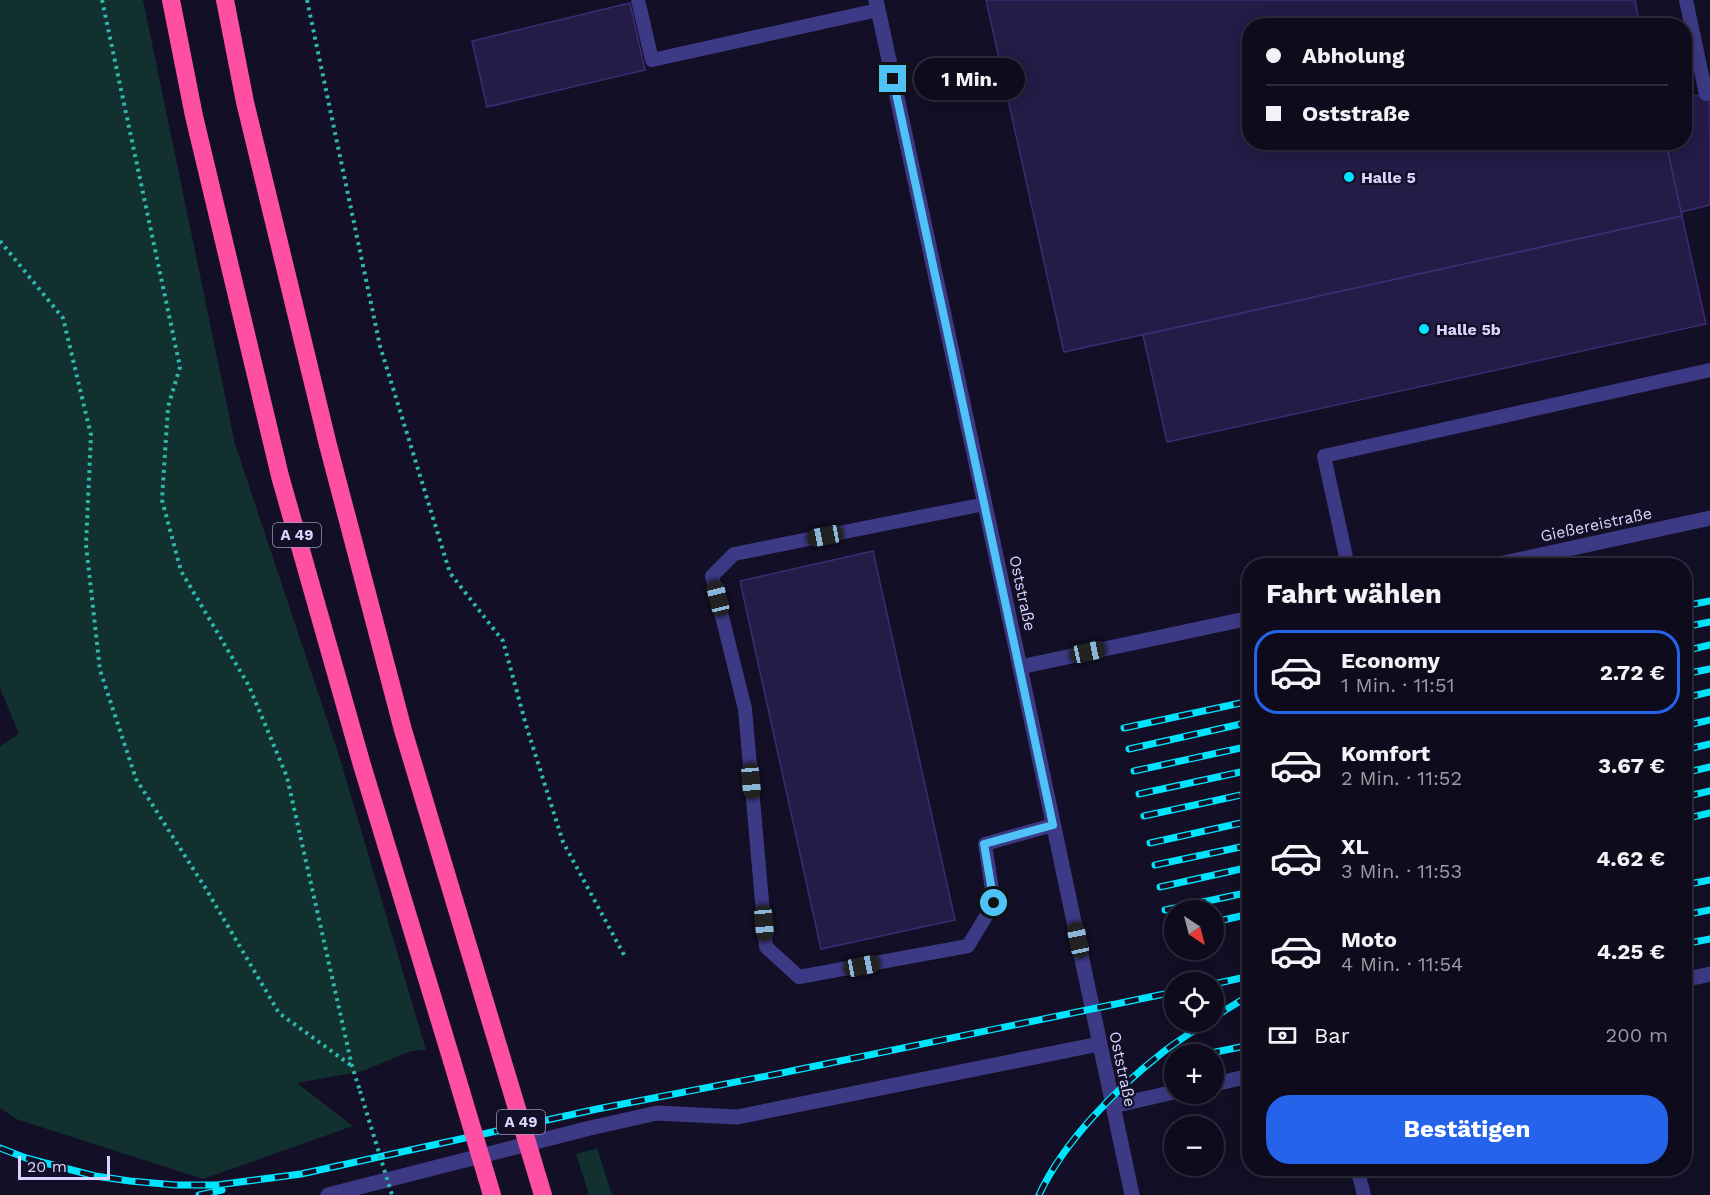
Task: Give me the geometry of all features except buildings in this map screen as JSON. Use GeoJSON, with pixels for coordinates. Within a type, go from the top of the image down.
{"type":"FeatureCollection","features":[{"type":"Feature","properties":{"kind":"highway","name":"A 49"},"geometry":{"type":"LineString","coordinates":[[171,0],[194,116],[280,476],[362,765],[492,1195]]}},
{"type":"Feature","properties":{"kind":"highway","name":"A 49"},"geometry":{"type":"LineString","coordinates":[[225,0],[245,102],[334,468],[403,729],[543,1195]]}},
{"type":"Feature","properties":{"kind":"street","name":"Oststraße"},"geometry":{"type":"LineString","coordinates":[[877,5],[1132,1195]]}},
{"type":"Feature","properties":{"kind":"street","name":"Gießereistraße"},"geometry":{"type":"LineString","coordinates":[[1527,558],[1710,518]]}},
{"type":"Feature","properties":{"kind":"street"},"geometry":{"type":"LineString","coordinates":[[1020,667],[1242,620]]}},
{"type":"Feature","properties":{"kind":"street"},"geometry":{"type":"LineString","coordinates":[[1692,978],[1710,974]]}},
{"type":"Feature","properties":{"kind":"street"},"geometry":{"type":"LineString","coordinates":[[328,1195],[657,1113],[738,1117],[1099,1044]]}},
{"type":"Feature","properties":{"kind":"street"},"geometry":{"type":"LineString","coordinates":[[1224,1082],[1242,1078]]}},
{"type":"Feature","properties":{"kind":"street"},"geometry":{"type":"LineString","coordinates":[[1113,1106],[1164,1094]]}},
{"type":"Feature","properties":{"kind":"lane"},"geometry":{"type":"LineString","coordinates":[[638,0],[652,60],[877,5]]}},
{"type":"Feature","properties":{"kind":"lane"},"geometry":{"type":"LineString","coordinates":[[1686,0],[1690,18]]}},
{"type":"Feature","properties":{"kind":"lane"},"geometry":{"type":"LineString","coordinates":[[1692,28],[1706,94]]}},
{"type":"Feature","properties":{"kind":"lane"},"geometry":{"type":"LineString","coordinates":[[1346,558],[1324,456],[1710,370]]}},
{"type":"Feature","properties":{"kind":"lane"},"geometry":{"type":"LineString","coordinates":[[985,504],[734,554],[712,576],[745,709],[766,947],[799,978],[968,946],[994,903],[984,844],[1053,825]]}},
{"type":"Feature","properties":{"kind":"lane"},"geometry":{"type":"LineString","coordinates":[[1360,1176],[1364,1195]]}},
{"type":"Feature","properties":{"kind":"path"},"geometry":{"type":"LineString","coordinates":[[102,0],[180,367],[168,407],[162,500],[181,571],[249,686],[287,777],[352,1066],[392,1195]]}},
{"type":"Feature","properties":{"kind":"path"},"geometry":{"type":"LineString","coordinates":[[307,0],[380,346],[450,573],[503,642],[562,842],[624,955]]}},
{"type":"Feature","properties":{"kind":"path"},"geometry":{"type":"LineString","coordinates":[[0,241],[63,318],[91,435],[86,544],[100,670],[136,779],[206,890],[279,1013],[352,1066]]}},
{"type":"Feature","properties":{"kind":"green space"},"geometry":{"type":"Polygon","coordinates":[[[0,0],[143,0],[235,444],[338,752],[426,1050],[411,1051],[363,1071],[297,1083],[353,1126],[203,1179],[16,1119],[0,1108],[0,746],[19,734],[0,688],[0,0]]]}},
{"type":"Feature","properties":{"kind":"green space"},"geometry":{"type":"Polygon","coordinates":[[[597,1148],[612,1195],[589,1195],[576,1154],[597,1148]]]}},
{"type":"Feature","properties":{"kind":"railway"},"geometry":{"type":"LineString","coordinates":[[1692,604],[1710,601]]}},
{"type":"Feature","properties":{"kind":"railway"},"geometry":{"type":"LineString","coordinates":[[1692,625],[1710,622]]}},
{"type":"Feature","properties":{"kind":"railway"},"geometry":{"type":"LineString","coordinates":[[1692,649],[1710,645]]}},
{"type":"Feature","properties":{"kind":"railway"},"geometry":{"type":"LineString","coordinates":[[1692,672],[1710,669]]}},
{"type":"Feature","properties":{"kind":"railway"},"geometry":{"type":"LineString","coordinates":[[1692,696],[1710,692]]}},
{"type":"Feature","properties":{"kind":"railway"},"geometry":{"type":"LineString","coordinates":[[1124,728],[1242,703]]}},
{"type":"Feature","properties":{"kind":"railway"},"geometry":{"type":"LineString","coordinates":[[1692,724],[1710,720]]}},
{"type":"Feature","properties":{"kind":"railway"},"geometry":{"type":"LineString","coordinates":[[1129,749],[1242,724]]}},
{"type":"Feature","properties":{"kind":"railway"},"geometry":{"type":"LineString","coordinates":[[1692,748],[1710,744]]}},
{"type":"Feature","properties":{"kind":"railway"},"geometry":{"type":"LineString","coordinates":[[1134,771],[1242,748]]}},
{"type":"Feature","properties":{"kind":"railway"},"geometry":{"type":"LineString","coordinates":[[1692,771],[1710,767]]}},
{"type":"Feature","properties":{"kind":"railway"},"geometry":{"type":"LineString","coordinates":[[1139,794],[1242,772]]}},
{"type":"Feature","properties":{"kind":"railway"},"geometry":{"type":"LineString","coordinates":[[1692,795],[1710,791]]}},
{"type":"Feature","properties":{"kind":"railway"},"geometry":{"type":"LineString","coordinates":[[1144,816],[1242,795]]}},
{"type":"Feature","properties":{"kind":"railway"},"geometry":{"type":"LineString","coordinates":[[1692,817],[1710,813]]}},
{"type":"Feature","properties":{"kind":"railway"},"geometry":{"type":"LineString","coordinates":[[1150,843],[1242,823]]}},
{"type":"Feature","properties":{"kind":"railway"},"geometry":{"type":"LineString","coordinates":[[1155,865],[1242,847]]}},
{"type":"Feature","properties":{"kind":"railway"},"geometry":{"type":"LineString","coordinates":[[1160,887],[1242,869]]}},
{"type":"Feature","properties":{"kind":"railway"},"geometry":{"type":"LineString","coordinates":[[1692,883],[1710,880]]}},
{"type":"Feature","properties":{"kind":"railway"},"geometry":{"type":"LineString","coordinates":[[1212,900],[1242,894]]}},
{"type":"Feature","properties":{"kind":"railway"},"geometry":{"type":"LineString","coordinates":[[1692,913],[1710,910]]}},
{"type":"Feature","properties":{"kind":"railway"},"geometry":{"type":"LineString","coordinates":[[1224,920],[1242,916]]}},
{"type":"Feature","properties":{"kind":"railway"},"geometry":{"type":"LineString","coordinates":[[1692,942],[1710,939]]}},
{"type":"Feature","properties":{"kind":"railway"},"geometry":{"type":"LineString","coordinates":[[1224,982],[1242,978]]}},
{"type":"Feature","properties":{"kind":"railway"},"geometry":{"type":"LineString","coordinates":[[0,1148],[26,1158],[95,1176],[176,1185],[217,1185],[301,1174],[597,1109],[1164,994]]}},
{"type":"Feature","properties":{"kind":"railway"},"geometry":{"type":"LineString","coordinates":[[1224,1011],[1242,1000]]}},
{"type":"Feature","properties":{"kind":"railway"},"geometry":{"type":"LineString","coordinates":[[1039,1195],[1062,1155],[1092,1118],[1126,1083],[1192,1032]]}},
{"type":"Feature","properties":{"kind":"railway"},"geometry":{"type":"LineString","coordinates":[[1224,1050],[1242,1047]]}},
{"type":"Feature","properties":{"kind":"railway"},"geometry":{"type":"LineString","coordinates":[[199,1195],[222,1190]]}},
{"type":"Feature","properties":{"kind":"place","name":"Halle 5"},"geometry":{"type":"Point","coordinates":[1349,177]}},
{"type":"Feature","properties":{"kind":"place","name":"Halle 5b"},"geometry":{"type":"Point","coordinates":[1424,329]}},
{"type":"Feature","properties":{"kind":"route"},"geometry":{"type":"LineString","coordinates":[[893,79],[1053,825],[984,844],[994,903]]}}]}
